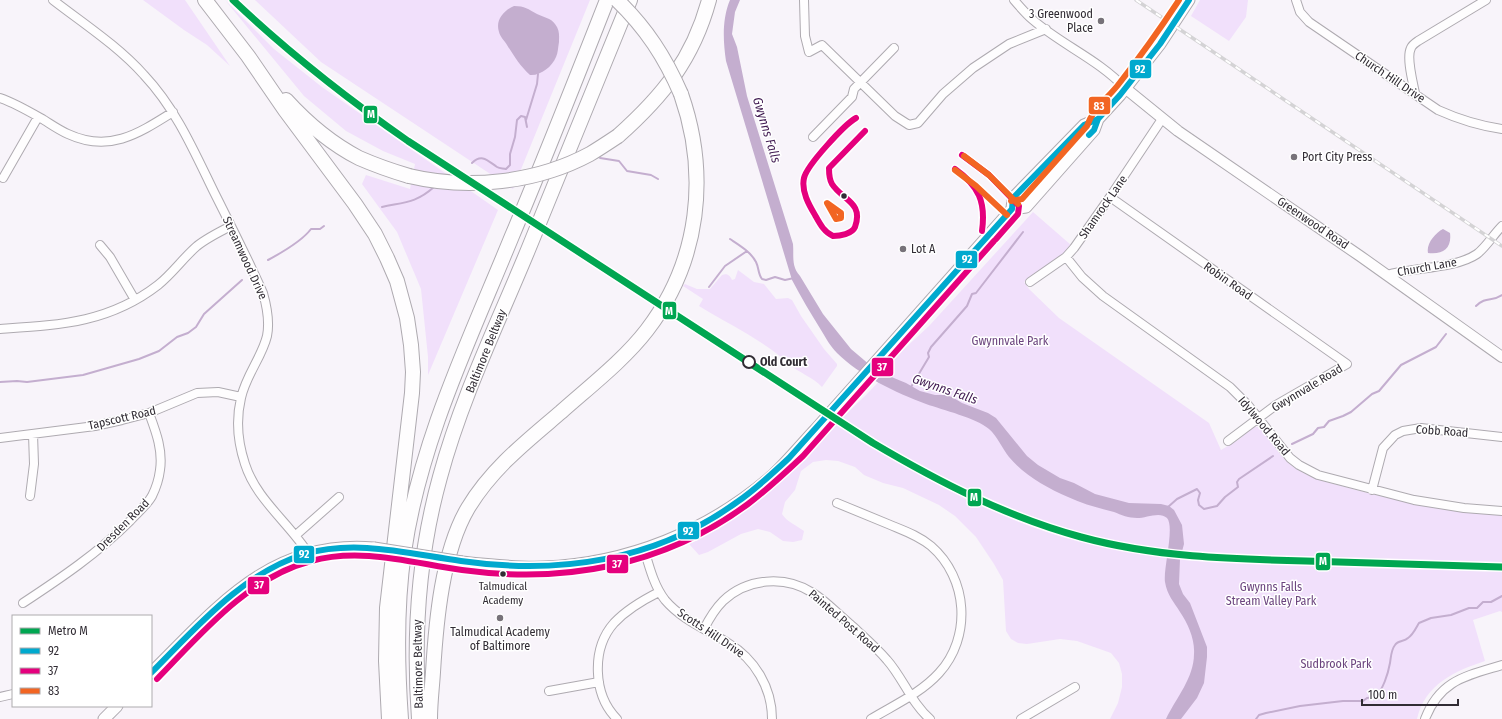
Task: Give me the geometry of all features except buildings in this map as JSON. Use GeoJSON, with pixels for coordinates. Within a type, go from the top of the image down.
{"type":"FeatureCollection","features":[{"type":"Feature","properties":{"kind":"highway"},"geometry":{"type":"LineString","coordinates":[[205,0],[248,56],[285,110],[355,204],[375,234],[397,281],[407,318],[413,372],[412,393],[387,608],[386,661],[389,719]]}},
{"type":"Feature","properties":{"kind":"highway","name":"Baltimore Beltway"},"geometry":{"type":"LineString","coordinates":[[401,719],[398,661],[398,609],[404,552],[413,504],[430,442],[444,403],[607,0]]}},
{"type":"Feature","properties":{"kind":"highway"},"geometry":{"type":"LineString","coordinates":[[430,719],[435,642],[442,586],[451,551],[466,512],[488,480],[508,458],[604,374],[647,330],[664,304],[680,270],[693,228],[697,183],[696,159],[691,124],[681,94],[671,70],[653,40],[617,0]]}},
{"type":"Feature","properties":{"kind":"highway","name":"Baltimore Beltway"},"geometry":{"type":"LineString","coordinates":[[419,719],[416,661],[417,619],[422,563],[432,508],[442,470],[460,416],[630,0]]}},
{"type":"Feature","properties":{"kind":"highway"},"geometry":{"type":"LineString","coordinates":[[248,56],[314,127],[338,145],[359,158],[409,176],[425,180],[452,182],[493,182],[518,179],[534,176],[575,161],[589,154],[618,136],[640,117],[669,85],[695,41],[704,19],[709,0]]}},
{"type":"Feature","properties":{"kind":"main road"},"geometry":{"type":"LineString","coordinates":[[152,672],[219,606],[243,585],[274,567],[308,553],[341,548],[374,548],[462,562],[510,567],[543,567],[600,560],[644,549],[670,540],[696,528],[716,516],[745,497],[783,465],[816,430],[1012,209],[1013,198],[1084,125],[1098,119],[1125,88],[1168,33],[1189,0]]}},
{"type":"Feature","properties":{"kind":"main road"},"geometry":{"type":"LineString","coordinates":[[104,719],[116,707]]}},
{"type":"Feature","properties":{"kind":"street","name":"Streamwood Drive"},"geometry":{"type":"LineString","coordinates":[[53,0],[127,57],[145,75],[173,112],[187,135],[264,293],[268,317],[267,336],[248,376],[241,397],[239,411],[239,435],[242,455],[248,474],[267,502],[296,535],[308,553]]}},
{"type":"Feature","properties":{"kind":"street"},"geometry":{"type":"LineString","coordinates":[[804,0],[805,36],[809,52],[822,45],[895,116],[905,124],[913,125],[918,123],[943,94],[973,68],[1009,44],[1046,29]]}},
{"type":"Feature","properties":{"kind":"street"},"geometry":{"type":"LineString","coordinates":[[1014,0],[1033,20],[1118,80],[1125,88]]}},
{"type":"Feature","properties":{"kind":"street","name":"Church Hill Drive"},"geometry":{"type":"LineString","coordinates":[[1296,0],[1300,12],[1308,22],[1434,107],[1447,114],[1502,129]]}},
{"type":"Feature","properties":{"kind":"street"},"geometry":{"type":"LineString","coordinates":[[1415,93],[1410,61],[1411,47],[1486,0]]}},
{"type":"Feature","properties":{"kind":"street"},"geometry":{"type":"LineString","coordinates":[[813,137],[852,98],[854,89],[894,48]]}},
{"type":"Feature","properties":{"kind":"street","name":"Greenwood Road"},"geometry":{"type":"LineString","coordinates":[[1125,88],[1162,119],[1387,275],[1502,357]]}},
{"type":"Feature","properties":{"kind":"street"},"geometry":{"type":"LineString","coordinates":[[0,98],[75,137],[96,142],[118,140],[143,131],[173,112]]}},
{"type":"Feature","properties":{"kind":"street"},"geometry":{"type":"LineString","coordinates":[[3,178],[38,117]]}},
{"type":"Feature","properties":{"kind":"street","name":"Shamrock Lane"},"geometry":{"type":"LineString","coordinates":[[1030,282],[1066,257],[1110,198],[1162,119]]}},
{"type":"Feature","properties":{"kind":"street","name":"Robin Road"},"geometry":{"type":"LineString","coordinates":[[1110,198],[1347,364]]}},
{"type":"Feature","properties":{"kind":"street"},"geometry":{"type":"LineString","coordinates":[[0,329],[76,322],[106,314],[135,300],[159,284],[179,266],[197,246],[211,236],[231,226]]}},
{"type":"Feature","properties":{"kind":"street","name":"Church Lane"},"geometry":{"type":"LineString","coordinates":[[1387,275],[1399,271],[1465,260],[1481,250],[1502,226]]}},
{"type":"Feature","properties":{"kind":"street"},"geometry":{"type":"LineString","coordinates":[[100,245],[110,257],[135,300]]}},
{"type":"Feature","properties":{"kind":"street","name":"Idylwood Road"},"geometry":{"type":"LineString","coordinates":[[1066,257],[1082,277],[1103,296],[1218,378],[1239,395],[1290,458],[1299,465],[1318,475],[1372,490],[1438,504],[1502,511]]}},
{"type":"Feature","properties":{"kind":"street","name":"Gwynnvale Road"},"geometry":{"type":"LineString","coordinates":[[1228,441],[1276,405],[1347,364]]}},
{"type":"Feature","properties":{"kind":"street","name":"Tapscott Road"},"geometry":{"type":"LineString","coordinates":[[0,438],[95,426],[149,413],[197,393],[218,392],[241,397]]}},
{"type":"Feature","properties":{"kind":"street","name":"Dresden Road"},"geometry":{"type":"LineString","coordinates":[[23,603],[93,555],[116,535],[152,496],[159,478],[161,461],[159,444],[149,413]]}},
{"type":"Feature","properties":{"kind":"street","name":"Cobb Road"},"geometry":{"type":"LineString","coordinates":[[1372,490],[1383,448],[1395,435],[1403,431],[1421,428],[1502,437]]}},
{"type":"Feature","properties":{"kind":"street"},"geometry":{"type":"LineString","coordinates":[[30,496],[34,464],[33,434]]}},
{"type":"Feature","properties":{"kind":"street"},"geometry":{"type":"LineString","coordinates":[[296,535],[339,497]]}},
{"type":"Feature","properties":{"kind":"street"},"geometry":{"type":"LineString","coordinates":[[837,503],[917,537],[930,546],[950,568],[956,581],[961,604],[960,630],[950,659],[931,681],[872,719]]}},
{"type":"Feature","properties":{"kind":"street","name":"Scotts Hill Drive"},"geometry":{"type":"LineString","coordinates":[[644,549],[659,592],[680,615],[730,643],[751,661],[766,687],[771,706],[772,719]]}},
{"type":"Feature","properties":{"kind":"street","name":"Painted Post Road"},"geometry":{"type":"LineString","coordinates":[[704,629],[722,602],[733,593],[746,586],[767,582],[796,585],[806,589],[821,599],[876,648],[898,674],[921,710],[930,719]]}},
{"type":"Feature","properties":{"kind":"street"},"geometry":{"type":"LineString","coordinates":[[617,719],[603,697],[599,682],[599,659],[606,636],[613,625],[630,608],[659,592]]}},
{"type":"Feature","properties":{"kind":"street"},"geometry":{"type":"LineString","coordinates":[[1425,719],[1440,693],[1455,681],[1502,665]]}},
{"type":"Feature","properties":{"kind":"street"},"geometry":{"type":"LineString","coordinates":[[550,691],[599,682]]}},
{"type":"Feature","properties":{"kind":"street"},"geometry":{"type":"LineString","coordinates":[[1021,719],[1075,688]]}},
{"type":"Feature","properties":{"kind":"street"},"geometry":{"type":"LineString","coordinates":[[0,697],[12,694]]}},
{"type":"Feature","properties":{"kind":"green space"},"geometry":{"type":"Polygon","coordinates":[[[143,0],[185,0],[230,66],[207,45],[143,0]]]}},
{"type":"Feature","properties":{"kind":"green space"},"geometry":{"type":"Polygon","coordinates":[[[225,0],[274,49],[322,87],[498,210],[428,375],[428,357],[421,289],[397,232],[362,184],[366,175],[410,189],[415,164],[383,151],[346,131],[304,96],[225,0]]]}},
{"type":"Feature","properties":{"kind":"green space"},"geometry":{"type":"Polygon","coordinates":[[[255,0],[590,0],[513,189],[321,62],[255,0]]]}},
{"type":"Feature","properties":{"kind":"green space"},"geometry":{"type":"Polygon","coordinates":[[[1200,0],[1248,0],[1246,17],[1229,41],[1191,16],[1200,0]]]}},
{"type":"Feature","properties":{"kind":"green space","name":"Gwynns Falls Stream Valley Park"},"geometry":{"type":"Polygon","coordinates":[[[1033,212],[1071,245],[1064,253],[1024,282],[1029,289],[1059,318],[1209,423],[1221,450],[1238,440],[1254,427],[1259,427],[1280,454],[1290,464],[1308,476],[1352,489],[1408,502],[1464,511],[1502,515],[1502,612],[1500,611],[1473,620],[1485,661],[1463,669],[1434,688],[1421,707],[1417,719],[1110,719],[1118,703],[1122,687],[1122,674],[1119,663],[1111,653],[1077,641],[1060,639],[1027,644],[1018,643],[1011,639],[1006,631],[1003,580],[976,537],[955,516],[939,505],[903,488],[883,483],[864,475],[855,467],[838,461],[826,460],[813,462],[801,471],[795,490],[785,502],[782,514],[789,521],[804,531],[802,540],[793,542],[783,541],[770,532],[758,529],[741,534],[708,552],[699,555],[690,545],[690,542],[726,521],[760,497],[777,484],[807,456],[821,440],[820,439],[888,372],[887,370],[891,363],[929,326],[1033,212]]]}},
{"type":"Feature","properties":{"kind":"green space"},"geometry":{"type":"Polygon","coordinates":[[[738,270],[754,282],[764,284],[776,299],[788,298],[792,300],[801,316],[824,349],[837,364],[822,387],[768,347],[699,306],[703,299],[683,286],[685,284],[697,289],[710,289],[724,274],[730,276],[732,280],[735,279],[738,270]]]}},
{"type":"Feature","properties":{"kind":"shaded area","name":"Gwynns Falls"},"geometry":{"type":"Polygon","coordinates":[[[730,0],[740,0],[735,12],[732,34],[737,47],[747,96],[793,244],[795,268],[823,314],[851,349],[877,371],[906,383],[920,391],[952,397],[962,403],[988,413],[996,418],[1027,456],[1038,465],[1060,478],[1074,483],[1095,494],[1129,503],[1161,504],[1169,506],[1174,510],[1182,525],[1184,544],[1180,559],[1179,584],[1183,594],[1190,603],[1207,647],[1204,683],[1197,698],[1181,719],[1166,719],[1188,680],[1193,663],[1194,648],[1188,627],[1169,595],[1166,587],[1165,576],[1170,530],[1167,518],[1161,515],[1137,518],[1128,517],[1079,502],[1052,489],[1036,480],[1015,464],[992,432],[983,425],[968,418],[914,400],[878,383],[846,361],[828,342],[792,280],[726,61],[724,46],[724,22],[730,0]]]}},
{"type":"Feature","properties":{"kind":"shaded area"},"geometry":{"type":"Polygon","coordinates":[[[514,6],[526,8],[549,19],[558,28],[559,42],[556,57],[549,67],[538,74],[530,75],[526,72],[501,37],[498,28],[499,20],[507,10],[514,6]]]}},
{"type":"Feature","properties":{"kind":"shaded area"},"geometry":{"type":"Polygon","coordinates":[[[1443,229],[1450,233],[1450,243],[1442,252],[1428,253],[1428,246],[1432,239],[1443,229]]]}},
{"type":"Feature","properties":{"kind":"waterway"},"geometry":{"type":"LineString","coordinates":[[526,120],[537,84],[538,74]]}},
{"type":"Feature","properties":{"kind":"waterway"},"geometry":{"type":"LineString","coordinates":[[472,163],[482,158],[488,160],[498,168],[506,169],[510,165],[510,154],[515,137],[517,120],[521,116],[525,117],[527,127]]}},
{"type":"Feature","properties":{"kind":"waterway"},"geometry":{"type":"LineString","coordinates":[[600,158],[619,161],[627,171],[651,175],[658,179]]}},
{"type":"Feature","properties":{"kind":"waterway"},"geometry":{"type":"LineString","coordinates":[[382,207],[416,199],[434,187]]}},
{"type":"Feature","properties":{"kind":"waterway"},"geometry":{"type":"LineString","coordinates":[[268,260],[297,242],[311,229],[320,229],[324,226]]}},
{"type":"Feature","properties":{"kind":"waterway"},"geometry":{"type":"LineString","coordinates":[[911,387],[929,357],[928,353],[931,347],[967,306],[972,294],[976,293],[1023,232]]}},
{"type":"Feature","properties":{"kind":"waterway"},"geometry":{"type":"LineString","coordinates":[[730,239],[754,258],[762,279],[766,280],[775,277],[785,280],[794,278]]}},
{"type":"Feature","properties":{"kind":"waterway"},"geometry":{"type":"LineString","coordinates":[[709,287],[725,266],[747,251]]}},
{"type":"Feature","properties":{"kind":"waterway"},"geometry":{"type":"LineString","coordinates":[[0,382],[27,382],[83,375],[139,359],[159,351],[177,337],[188,333],[196,327],[204,314],[242,280]]}},
{"type":"Feature","properties":{"kind":"waterway"},"geometry":{"type":"LineString","coordinates":[[1476,306],[1483,301],[1502,295]]}},
{"type":"Feature","properties":{"kind":"waterway"},"geometry":{"type":"LineString","coordinates":[[1292,444],[1313,434],[1318,428],[1324,427],[1329,421],[1351,412],[1372,394],[1379,391],[1401,365],[1436,347],[1446,334]]}},
{"type":"Feature","properties":{"kind":"waterway"},"geometry":{"type":"LineString","coordinates":[[1168,507],[1177,499],[1197,489],[1200,493],[1198,500],[1199,505],[1204,509],[1217,506],[1225,497],[1238,487],[1237,482],[1239,479],[1273,456]]}},
{"type":"Feature","properties":{"kind":"waterway"},"geometry":{"type":"LineString","coordinates":[[1256,719],[1259,715],[1300,706],[1343,701],[1363,701],[1367,698],[1375,697],[1385,682],[1391,654],[1396,643],[1410,637],[1419,623],[1431,618],[1451,615],[1469,608],[1477,608],[1483,602],[1491,602],[1502,596]]}},
{"type":"Feature","properties":{"kind":"railway"},"geometry":{"type":"LineString","coordinates":[[1136,0],[1502,246]]}},
{"type":"Feature","properties":{"kind":"metro line","name":"M"},"geometry":{"type":"LineString","coordinates":[[233,0],[318,74],[408,141],[873,443],[948,485],[1000,509],[1054,529],[1081,537],[1109,544],[1164,553],[1221,558],[1502,567]]}},
{"type":"Feature","properties":{"kind":"transit line","name":"83"},"geometry":{"type":"LineString","coordinates":[[1011,201],[1022,199],[1087,126],[1093,114],[1134,64],[1179,0]]}},
{"type":"Feature","properties":{"kind":"transit line","name":"92"},"geometry":{"type":"LineString","coordinates":[[1089,135],[1094,130],[1098,119],[1120,95],[1160,44],[1189,0]]}},
{"type":"Feature","properties":{"kind":"transit line","name":"37"},"geometry":{"type":"LineString","coordinates":[[856,118],[827,145],[812,164],[804,178],[803,183],[806,198],[810,207],[822,227],[833,236],[849,233],[855,227],[857,212],[851,202],[832,184],[829,168],[865,131]]}},
{"type":"Feature","properties":{"kind":"transit line","name":"92"},"geometry":{"type":"LineString","coordinates":[[152,672],[203,621],[240,588],[261,574],[282,563],[305,554],[324,550],[363,548],[383,549],[498,565],[534,566],[570,564],[605,559],[640,550],[673,538],[706,522],[751,492],[789,458],[1012,209],[1013,198],[1084,125],[1098,119]]}},
{"type":"Feature","properties":{"kind":"transit line","name":"37"},"geometry":{"type":"LineString","coordinates":[[962,155],[989,175],[1019,206],[1018,214],[996,239]]}},
{"type":"Feature","properties":{"kind":"transit line","name":"83"},"geometry":{"type":"LineString","coordinates":[[964,156],[989,175],[1018,204]]}},
{"type":"Feature","properties":{"kind":"transit line","name":"37"},"geometry":{"type":"LineString","coordinates":[[955,169],[970,182],[979,196],[983,211],[982,231]]}},
{"type":"Feature","properties":{"kind":"transit line","name":"83"},"geometry":{"type":"LineString","coordinates":[[955,170],[976,186],[1007,215]]}},
{"type":"Feature","properties":{"kind":"transit line","name":"83"},"geometry":{"type":"LineString","coordinates":[[827,203],[841,213],[841,218],[836,219],[827,203]]}},
{"type":"Feature","properties":{"kind":"transit line","name":"37"},"geometry":{"type":"LineString","coordinates":[[157,679],[208,626],[246,594],[266,580],[288,569],[311,561],[330,557],[368,556],[500,574],[575,572],[612,566],[647,556],[682,542],[716,525],[748,504],[803,456],[994,241]]}},
{"type":"Feature","properties":{"kind":"place","name":"3 Greenwood Place"},"geometry":{"type":"Point","coordinates":[1101,21]}},
{"type":"Feature","properties":{"kind":"place","name":"Port City Press"},"geometry":{"type":"Point","coordinates":[1294,157]}},
{"type":"Feature","properties":{"kind":"place","name":"Lot A"},"geometry":{"type":"Point","coordinates":[903,249]}},
{"type":"Feature","properties":{"kind":"place","name":"Old Court"},"geometry":{"type":"Point","coordinates":[749,362]}},
{"type":"Feature","properties":{"kind":"place","name":"Talmudical Academy"},"geometry":{"type":"Point","coordinates":[503,574]}},
{"type":"Feature","properties":{"kind":"place","name":"Talmudical Academy of Baltimore"},"geometry":{"type":"Point","coordinates":[500,618]}},
{"type":"Feature","properties":{"kind":"park label","name":"Gwynnvale Park"},"geometry":{"type":"Point","coordinates":[1010,341]}},
{"type":"Feature","properties":{"kind":"park label","name":"Sudbrook Park"},"geometry":{"type":"Point","coordinates":[1336,664]}}]}
